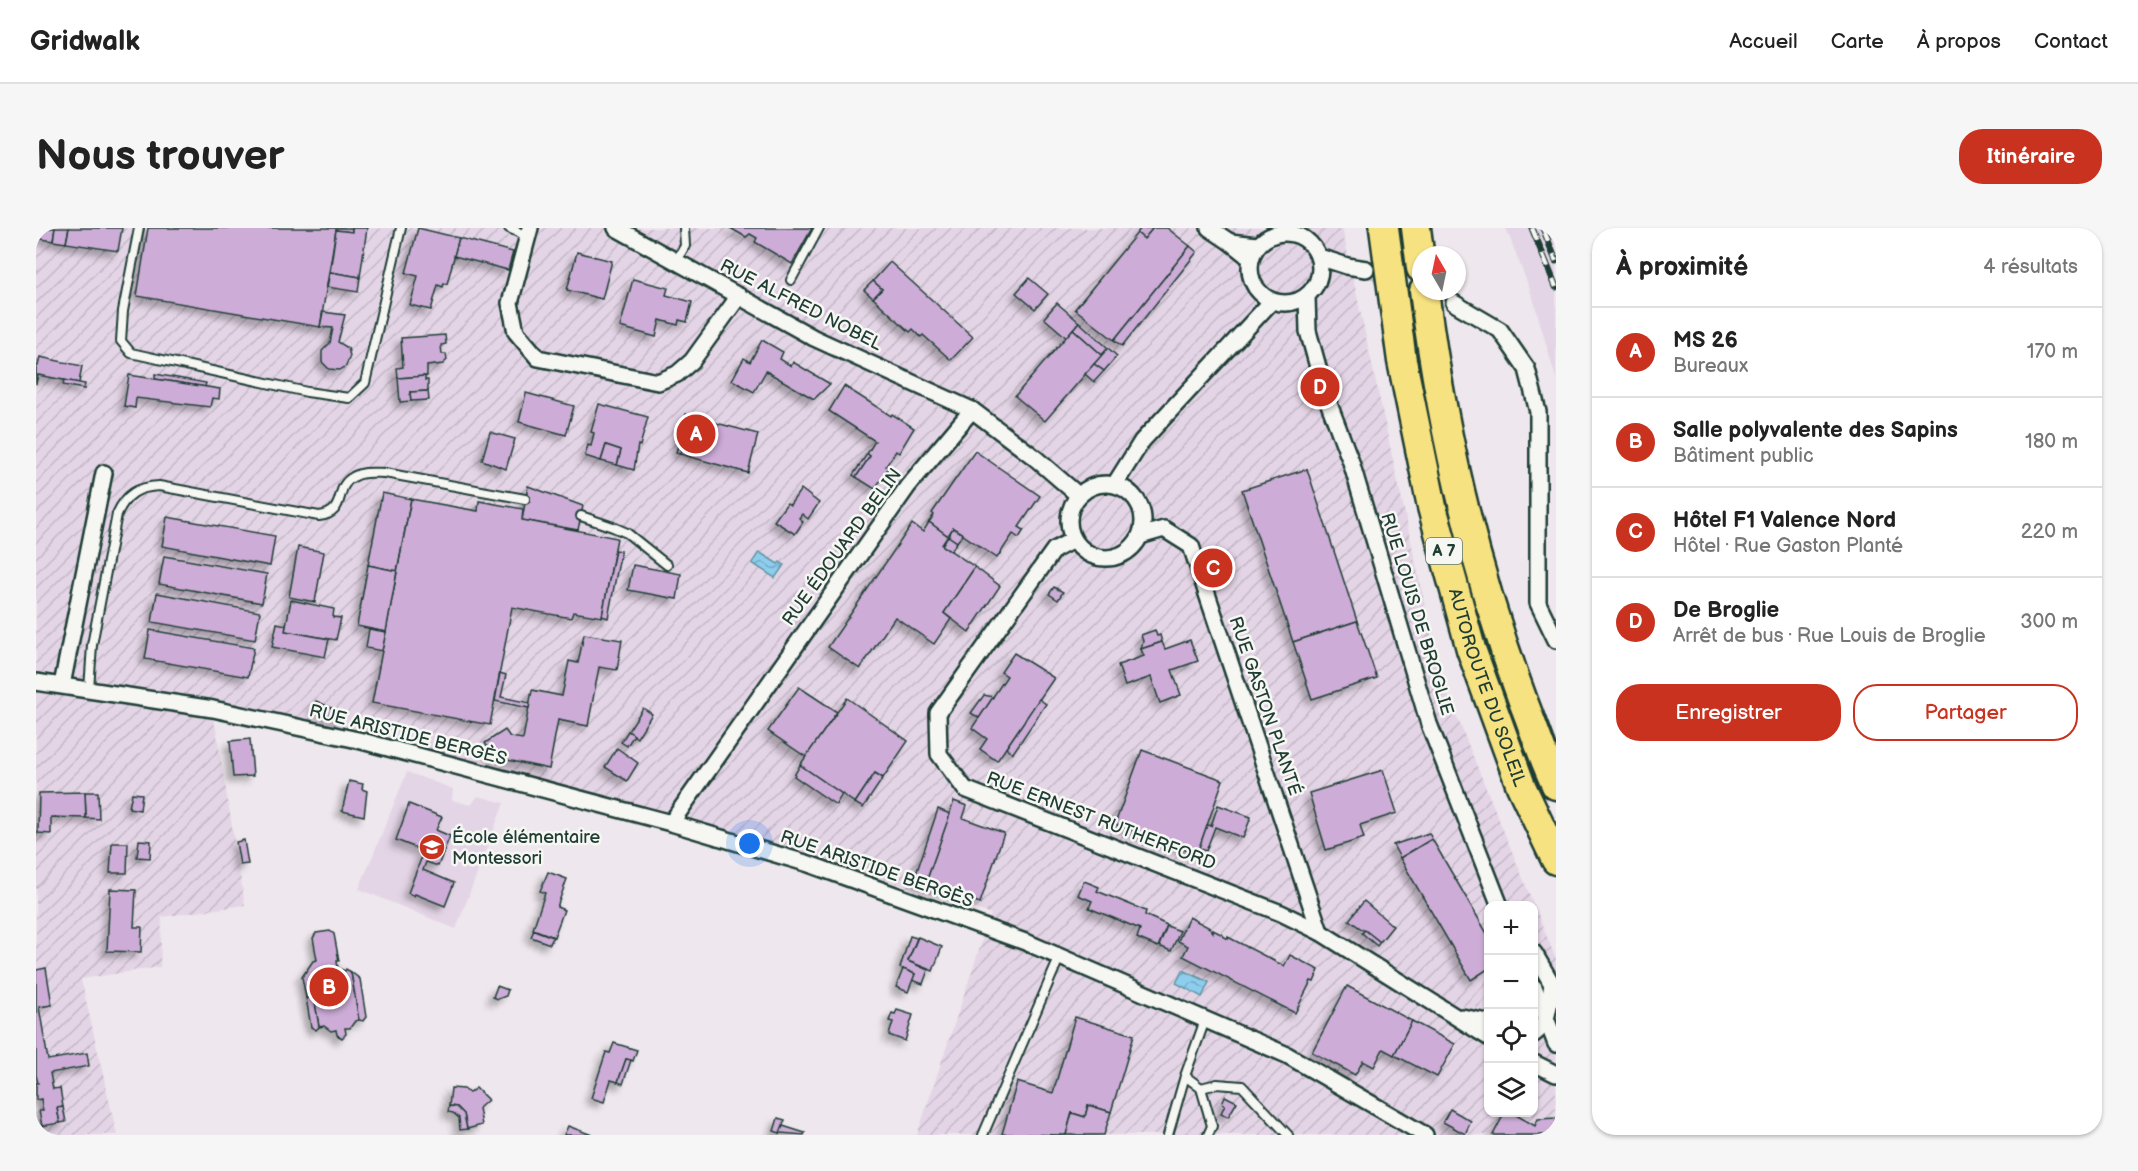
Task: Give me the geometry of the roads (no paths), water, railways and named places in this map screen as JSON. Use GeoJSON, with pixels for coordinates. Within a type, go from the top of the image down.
{"type":"FeatureCollection","features":[{"type":"Feature","properties":{"kind":"highway","name":"AUTOROUTE DU SOLEIL"},"geometry":{"type":"LineString","coordinates":[[1384,228],[1402,361],[1432,507],[1471,649],[1521,786],[1556,860]]}},
{"type":"Feature","properties":{"kind":"highway"},"geometry":{"type":"LineString","coordinates":[[1416,228],[1418,246]]}},
{"type":"Feature","properties":{"kind":"highway","name":"AUTOROUTE DU SOLEIL"},"geometry":{"type":"LineString","coordinates":[[1425,300],[1433,361],[1462,499],[1500,638],[1556,785]]}},
{"type":"Feature","properties":{"kind":"street","name":"RUE ALFRED NOBEL"},"geometry":{"type":"LineString","coordinates":[[616,228],[814,338],[972,410]]}},
{"type":"Feature","properties":{"kind":"street"},"geometry":{"type":"LineString","coordinates":[[1209,228],[1230,242],[1254,252]]}},
{"type":"Feature","properties":{"kind":"street"},"geometry":{"type":"LineString","coordinates":[[1281,230],[1299,232],[1311,243],[1319,257],[1320,273],[1316,286],[1306,297],[1290,304],[1265,297],[1250,277],[1254,252],[1267,237],[1281,230]]}},
{"type":"Feature","properties":{"kind":"street"},"geometry":{"type":"LineString","coordinates":[[528,232],[510,303],[516,332],[538,358],[658,382],[677,374],[692,361],[739,296]]}},
{"type":"Feature","properties":{"kind":"street"},"geometry":{"type":"LineString","coordinates":[[1319,257],[1365,269]]}},
{"type":"Feature","properties":{"kind":"street"},"geometry":{"type":"LineString","coordinates":[[1320,273],[1347,266]]}},
{"type":"Feature","properties":{"kind":"street"},"geometry":{"type":"LineString","coordinates":[[1114,484],[1142,441],[1247,328],[1265,297]]}},
{"type":"Feature","properties":{"kind":"street","name":"RUE LOUIS DE BROGLIE"},"geometry":{"type":"LineString","coordinates":[[1306,297],[1308,331],[1326,396],[1352,462],[1430,724],[1498,901]]}},
{"type":"Feature","properties":{"kind":"street"},"geometry":{"type":"LineString","coordinates":[[1454,303],[1500,330],[1527,369],[1538,412],[1538,603],[1556,640]]}},
{"type":"Feature","properties":{"kind":"street","name":"RUE LOUIS DE BROGLIE"},"geometry":{"type":"LineString","coordinates":[[1290,304],[1308,331]]}},
{"type":"Feature","properties":{"kind":"street"},"geometry":{"type":"LineString","coordinates":[[972,410],[1078,495]]}},
{"type":"Feature","properties":{"kind":"street","name":"RUE ÉDOUARD BELIN"},"geometry":{"type":"LineString","coordinates":[[671,823],[908,486],[972,410]]}},
{"type":"Feature","properties":{"kind":"street"},"geometry":{"type":"LineString","coordinates":[[62,686],[104,473]]}},
{"type":"Feature","properties":{"kind":"street"},"geometry":{"type":"LineString","coordinates":[[1095,484],[1114,484],[1130,491],[1140,504],[1144,520],[1140,536],[1129,550],[1113,558],[1084,552],[1072,540],[1068,526],[1069,509],[1078,495],[1095,484]]}},
{"type":"Feature","properties":{"kind":"street","name":"RUE GASTON PLANTÉ"},"geometry":{"type":"LineString","coordinates":[[1140,536],[1164,529],[1191,546],[1320,932]]}},
{"type":"Feature","properties":{"kind":"street","name":"RUE ERNEST RUTHERFORD"},"geometry":{"type":"LineString","coordinates":[[1072,540],[1054,550],[938,713],[939,754],[965,789],[1281,913],[1320,932],[1484,1035]]}},
{"type":"Feature","properties":{"kind":"street","name":"RUE ARISTIDE BERGÈS"},"geometry":{"type":"LineString","coordinates":[[36,682],[213,709],[358,740],[671,823],[809,864],[1028,943],[1287,1055],[1425,1135]]}},
{"type":"Feature","properties":{"kind":"street"},"geometry":{"type":"LineString","coordinates":[[1487,876],[1494,879],[1505,901]]}},
{"type":"Feature","properties":{"kind":"street"},"geometry":{"type":"LineString","coordinates":[[1534,955],[1554,988],[1545,1021]]}},
{"type":"Feature","properties":{"kind":"street"},"geometry":{"type":"LineString","coordinates":[[1538,1001],[1556,1044]]}},
{"type":"Feature","properties":{"kind":"street"},"geometry":{"type":"LineString","coordinates":[[1451,1015],[1484,1021]]}},
{"type":"Feature","properties":{"kind":"street"},"geometry":{"type":"LineString","coordinates":[[1538,1065],[1556,1074]]}},
{"type":"Feature","properties":{"kind":"lane"},"geometry":{"type":"LineString","coordinates":[[139,228],[123,321],[122,341],[130,353],[307,392],[349,398],[365,383],[401,228]]}},
{"type":"Feature","properties":{"kind":"lane"},"geometry":{"type":"LineString","coordinates":[[509,228],[528,232]]}},
{"type":"Feature","properties":{"kind":"lane"},"geometry":{"type":"LineString","coordinates":[[676,261],[685,246],[684,228]]}},
{"type":"Feature","properties":{"kind":"lane"},"geometry":{"type":"LineString","coordinates":[[791,280],[819,228]]}},
{"type":"Feature","properties":{"kind":"lane"},"geometry":{"type":"LineString","coordinates":[[88,690],[92,645],[117,514],[122,503],[136,490],[159,486],[319,516],[329,515],[335,510],[345,484],[352,477],[366,472],[385,473],[525,499]]}},
{"type":"Feature","properties":{"kind":"lane"},"geometry":{"type":"LineString","coordinates":[[581,516],[627,533],[667,565]]}},
{"type":"Feature","properties":{"kind":"lane"},"geometry":{"type":"LineString","coordinates":[[983,1135],[1060,956]]}},
{"type":"Feature","properties":{"kind":"lane"},"geometry":{"type":"LineString","coordinates":[[1168,1135],[1185,1076],[1206,1020]]}},
{"type":"Feature","properties":{"kind":"lane"},"geometry":{"type":"LineString","coordinates":[[1185,1076],[1201,1088],[1212,1126],[1208,1135]]}},
{"type":"Feature","properties":{"kind":"lane"},"geometry":{"type":"LineString","coordinates":[[1201,1088],[1217,1084],[1242,1086],[1288,1135]]}},
{"type":"Feature","properties":{"kind":"water"},"geometry":{"type":"Polygon","coordinates":[[[759,552],[778,564],[780,562],[784,565],[775,578],[752,563],[759,552]]]}},
{"type":"Feature","properties":{"kind":"water"},"geometry":{"type":"Polygon","coordinates":[[[1183,970],[1209,982],[1202,997],[1176,983],[1183,970]]]}},
{"type":"Feature","properties":{"kind":"tunnel"},"geometry":{"type":"LineString","coordinates":[[1366,269],[1412,287]]}},
{"type":"Feature","properties":{"kind":"tunnel"},"geometry":{"type":"LineString","coordinates":[[1446,300],[1454,303]]}},
{"type":"Feature","properties":{"kind":"railway"},"geometry":{"type":"LineString","coordinates":[[1532,228],[1556,287]]}},
{"type":"Feature","properties":{"kind":"railway"},"geometry":{"type":"LineString","coordinates":[[1543,228],[1556,261]]}},
{"type":"Feature","properties":{"kind":"place","name":"De Broglie"},"geometry":{"type":"Point","coordinates":[1320,387]}},
{"type":"Feature","properties":{"kind":"place","name":"MS 26"},"geometry":{"type":"Point","coordinates":[696,434]}},
{"type":"Feature","properties":{"kind":"place","name":"Hôtel F1 Valence Nord"},"geometry":{"type":"Point","coordinates":[1213,568]}},
{"type":"Feature","properties":{"kind":"place","name":"École élémentaire Montessori"},"geometry":{"type":"Point","coordinates":[432,847]}},
{"type":"Feature","properties":{"kind":"place","name":"Salle polyvalente des Sapins"},"geometry":{"type":"Point","coordinates":[329,987]}}]}
